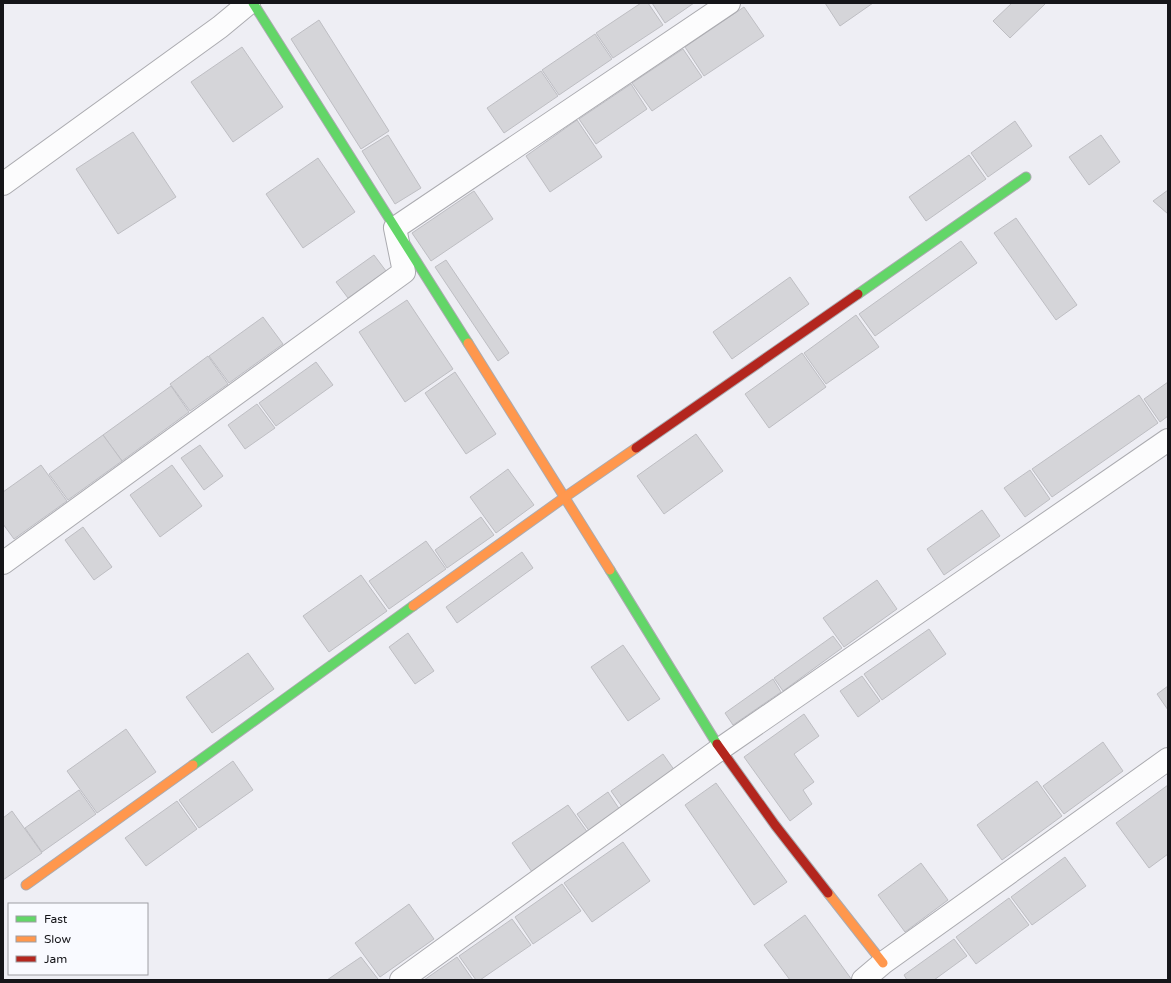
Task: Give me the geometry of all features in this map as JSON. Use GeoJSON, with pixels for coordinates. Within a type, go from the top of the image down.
{"type":"FeatureCollection","features":[{"type":"Feature","properties":{"kind":"street"},"geometry":{"type":"LineString","coordinates":[[3,184],[220,27],[249,3]]}},
{"type":"Feature","properties":{"kind":"street"},"geometry":{"type":"LineString","coordinates":[[253,3],[565,497],[720,749],[775,825],[883,963]]}},
{"type":"Feature","properties":{"kind":"street"},"geometry":{"type":"LineString","coordinates":[[395,228],[729,3]]}},
{"type":"Feature","properties":{"kind":"street"},"geometry":{"type":"LineString","coordinates":[[26,885],[565,497],[1026,177]]}},
{"type":"Feature","properties":{"kind":"street"},"geometry":{"type":"LineString","coordinates":[[3,563],[404,272],[395,228]]}},
{"type":"Feature","properties":{"kind":"street"},"geometry":{"type":"LineString","coordinates":[[401,980],[720,749],[1168,440]]}},
{"type":"Feature","properties":{"kind":"street"},"geometry":{"type":"LineString","coordinates":[[863,980],[883,963],[1168,759]]}},
{"type":"Feature","properties":{"kind":"building"},"geometry":{"type":"Polygon","coordinates":[[[641,3],[648,3],[663,25],[613,58],[596,33],[641,3]]]}},
{"type":"Feature","properties":{"kind":"building"},"geometry":{"type":"Polygon","coordinates":[[[652,3],[694,3],[665,23],[652,3]]]}},
{"type":"Feature","properties":{"kind":"building"},"geometry":{"type":"Polygon","coordinates":[[[825,3],[873,3],[840,26],[825,3]]]}},
{"type":"Feature","properties":{"kind":"building"},"geometry":{"type":"Polygon","coordinates":[[[1012,3],[1045,4],[1010,38],[993,21],[1012,3]]]}},
{"type":"Feature","properties":{"kind":"building"},"geometry":{"type":"Polygon","coordinates":[[[744,7],[764,36],[704,76],[685,47],[744,7]]]}},
{"type":"Feature","properties":{"kind":"building"},"geometry":{"type":"Polygon","coordinates":[[[319,20],[389,131],[361,149],[291,39],[319,20]]]}},
{"type":"Feature","properties":{"kind":"building"},"geometry":{"type":"Polygon","coordinates":[[[595,34],[612,59],[559,95],[542,70],[595,34]]]}},
{"type":"Feature","properties":{"kind":"building"},"geometry":{"type":"Polygon","coordinates":[[[242,47],[283,107],[233,142],[191,82],[242,47]]]}},
{"type":"Feature","properties":{"kind":"building"},"geometry":{"type":"Polygon","coordinates":[[[683,49],[702,77],[652,111],[632,83],[683,49]]]}},
{"type":"Feature","properties":{"kind":"building"},"geometry":{"type":"Polygon","coordinates":[[[541,71],[558,96],[504,133],[487,108],[541,71]]]}},
{"type":"Feature","properties":{"kind":"building"},"geometry":{"type":"Polygon","coordinates":[[[631,84],[647,109],[596,144],[579,119],[631,84]]]}},
{"type":"Feature","properties":{"kind":"building"},"geometry":{"type":"Polygon","coordinates":[[[577,120],[602,157],[550,192],[526,156],[577,120]]]}},
{"type":"Feature","properties":{"kind":"building"},"geometry":{"type":"Polygon","coordinates":[[[1015,121],[1032,146],[988,177],[971,153],[1015,121]]]}},
{"type":"Feature","properties":{"kind":"building"},"geometry":{"type":"Polygon","coordinates":[[[133,132],[176,197],[118,234],[76,169],[133,132]]]}},
{"type":"Feature","properties":{"kind":"building"},"geometry":{"type":"Polygon","coordinates":[[[388,135],[421,188],[395,204],[362,151],[388,135]]]}},
{"type":"Feature","properties":{"kind":"building"},"geometry":{"type":"Polygon","coordinates":[[[1101,135],[1120,162],[1089,185],[1069,157],[1101,135]]]}},
{"type":"Feature","properties":{"kind":"building"},"geometry":{"type":"Polygon","coordinates":[[[969,155],[986,179],[926,221],[909,197],[969,155]]]}},
{"type":"Feature","properties":{"kind":"building"},"geometry":{"type":"Polygon","coordinates":[[[318,158],[355,212],[303,248],[266,194],[318,158]]]}},
{"type":"Feature","properties":{"kind":"building"},"geometry":{"type":"Polygon","coordinates":[[[1168,190],[1168,214],[1153,201],[1168,190]]]}},
{"type":"Feature","properties":{"kind":"building"},"geometry":{"type":"Polygon","coordinates":[[[474,191],[493,219],[431,261],[412,233],[474,191]]]}},
{"type":"Feature","properties":{"kind":"building"},"geometry":{"type":"Polygon","coordinates":[[[1016,218],[1077,305],[1056,320],[994,233],[1016,218]]]}},
{"type":"Feature","properties":{"kind":"building"},"geometry":{"type":"Polygon","coordinates":[[[961,241],[977,263],[875,336],[859,314],[961,241]]]}},
{"type":"Feature","properties":{"kind":"building"},"geometry":{"type":"Polygon","coordinates":[[[374,255],[386,271],[348,298],[336,282],[374,255]]]}},
{"type":"Feature","properties":{"kind":"building"},"geometry":{"type":"Polygon","coordinates":[[[446,260],[509,353],[498,361],[435,267],[446,260]]]}},
{"type":"Feature","properties":{"kind":"building"},"geometry":{"type":"Polygon","coordinates":[[[790,277],[809,304],[732,359],[713,332],[790,277]]]}},
{"type":"Feature","properties":{"kind":"building"},"geometry":{"type":"Polygon","coordinates":[[[407,300],[453,369],[405,402],[359,332],[407,300]]]}},
{"type":"Feature","properties":{"kind":"building"},"geometry":{"type":"Polygon","coordinates":[[[856,315],[879,347],[826,384],[804,353],[856,315]]]}},
{"type":"Feature","properties":{"kind":"building"},"geometry":{"type":"Polygon","coordinates":[[[263,317],[283,344],[229,383],[209,356],[263,317]]]}},
{"type":"Feature","properties":{"kind":"building"},"geometry":{"type":"Polygon","coordinates":[[[802,353],[826,387],[769,428],[745,394],[802,353]]]}},
{"type":"Feature","properties":{"kind":"building"},"geometry":{"type":"Polygon","coordinates":[[[208,356],[228,384],[190,411],[170,384],[208,356]]]}},
{"type":"Feature","properties":{"kind":"building"},"geometry":{"type":"Polygon","coordinates":[[[316,362],[333,385],[276,426],[259,403],[316,362]]]}},
{"type":"Feature","properties":{"kind":"building"},"geometry":{"type":"Polygon","coordinates":[[[455,372],[496,434],[466,454],[425,393],[455,372]]]}},
{"type":"Feature","properties":{"kind":"building"},"geometry":{"type":"Polygon","coordinates":[[[1168,382],[1168,416],[1160,422],[1144,399],[1168,382]]]}},
{"type":"Feature","properties":{"kind":"building"},"geometry":{"type":"Polygon","coordinates":[[[171,386],[189,412],[122,461],[103,435],[171,386]]]}},
{"type":"Feature","properties":{"kind":"building"},"geometry":{"type":"Polygon","coordinates":[[[1139,395],[1158,423],[1052,497],[1032,469],[1139,395]]]}},
{"type":"Feature","properties":{"kind":"building"},"geometry":{"type":"Polygon","coordinates":[[[257,404],[275,428],[245,449],[228,425],[257,404]]]}},
{"type":"Feature","properties":{"kind":"building"},"geometry":{"type":"Polygon","coordinates":[[[696,434],[723,471],[664,514],[637,476],[696,434]]]}},
{"type":"Feature","properties":{"kind":"building"},"geometry":{"type":"Polygon","coordinates":[[[103,435],[122,461],[68,500],[49,474],[103,435]]]}},
{"type":"Feature","properties":{"kind":"building"},"geometry":{"type":"Polygon","coordinates":[[[200,445],[223,476],[204,490],[181,458],[200,445]]]}},
{"type":"Feature","properties":{"kind":"building"},"geometry":{"type":"Polygon","coordinates":[[[41,465],[67,501],[14,539],[3,524],[3,492],[41,465]]]}},
{"type":"Feature","properties":{"kind":"building"},"geometry":{"type":"Polygon","coordinates":[[[172,465],[202,506],[160,537],[130,495],[172,465]]]}},
{"type":"Feature","properties":{"kind":"building"},"geometry":{"type":"Polygon","coordinates":[[[508,469],[534,505],[496,533],[470,497],[508,469]]]}},
{"type":"Feature","properties":{"kind":"building"},"geometry":{"type":"Polygon","coordinates":[[[1030,470],[1050,499],[1025,517],[1004,488],[1030,470]]]}},
{"type":"Feature","properties":{"kind":"building"},"geometry":{"type":"Polygon","coordinates":[[[982,510],[1000,536],[944,575],[927,549],[982,510]]]}},
{"type":"Feature","properties":{"kind":"building"},"geometry":{"type":"Polygon","coordinates":[[[481,517],[494,535],[447,568],[435,550],[481,517]]]}},
{"type":"Feature","properties":{"kind":"building"},"geometry":{"type":"Polygon","coordinates":[[[83,527],[112,567],[94,580],[65,540],[83,527]]]}},
{"type":"Feature","properties":{"kind":"building"},"geometry":{"type":"Polygon","coordinates":[[[426,541],[446,569],[389,609],[369,581],[426,541]]]}},
{"type":"Feature","properties":{"kind":"building"},"geometry":{"type":"Polygon","coordinates":[[[522,552],[533,568],[457,623],[446,607],[522,552]]]}},
{"type":"Feature","properties":{"kind":"building"},"geometry":{"type":"Polygon","coordinates":[[[361,575],[387,611],[329,652],[303,616],[361,575]]]}},
{"type":"Feature","properties":{"kind":"building"},"geometry":{"type":"Polygon","coordinates":[[[877,580],[897,609],[844,647],[823,618],[877,580]]]}},
{"type":"Feature","properties":{"kind":"building"},"geometry":{"type":"Polygon","coordinates":[[[929,629],[946,654],[882,700],[864,674],[929,629]]]}},
{"type":"Feature","properties":{"kind":"building"},"geometry":{"type":"Polygon","coordinates":[[[408,633],[434,671],[415,684],[389,647],[408,633]]]}},
{"type":"Feature","properties":{"kind":"building"},"geometry":{"type":"Polygon","coordinates":[[[833,636],[842,648],[783,691],[774,678],[833,636]]]}},
{"type":"Feature","properties":{"kind":"building"},"geometry":{"type":"Polygon","coordinates":[[[623,645],[660,699],[628,721],[591,667],[623,645]]]}},
{"type":"Feature","properties":{"kind":"building"},"geometry":{"type":"Polygon","coordinates":[[[248,653],[274,689],[212,733],[186,697],[248,653]]]}},
{"type":"Feature","properties":{"kind":"building"},"geometry":{"type":"Polygon","coordinates":[[[862,676],[880,701],[858,717],[840,691],[862,676]]]}},
{"type":"Feature","properties":{"kind":"building"},"geometry":{"type":"Polygon","coordinates":[[[773,679],[781,692],[733,725],[725,713],[773,679]]]}},
{"type":"Feature","properties":{"kind":"building"},"geometry":{"type":"Polygon","coordinates":[[[1168,686],[1168,710],[1157,694],[1168,686]]]}},
{"type":"Feature","properties":{"kind":"building"},"geometry":{"type":"Polygon","coordinates":[[[804,714],[819,736],[794,754],[814,782],[803,790],[812,804],[790,821],[744,757],[804,714]]]}},
{"type":"Feature","properties":{"kind":"building"},"geometry":{"type":"Polygon","coordinates":[[[126,729],[156,772],[97,813],[67,771],[126,729]]]}},
{"type":"Feature","properties":{"kind":"building"},"geometry":{"type":"Polygon","coordinates":[[[1103,742],[1123,771],[1064,814],[1043,786],[1103,742]]]}},
{"type":"Feature","properties":{"kind":"building"},"geometry":{"type":"Polygon","coordinates":[[[663,754],[675,771],[623,808],[611,791],[663,754]]]}},
{"type":"Feature","properties":{"kind":"building"},"geometry":{"type":"Polygon","coordinates":[[[233,761],[253,790],[199,828],[179,800],[233,761]]]}},
{"type":"Feature","properties":{"kind":"building"},"geometry":{"type":"Polygon","coordinates":[[[1037,781],[1062,816],[1002,860],[977,825],[1037,781]]]}},
{"type":"Feature","properties":{"kind":"building"},"geometry":{"type":"Polygon","coordinates":[[[716,783],[787,882],[754,905],[685,805],[716,783]]]}},
{"type":"Feature","properties":{"kind":"building"},"geometry":{"type":"Polygon","coordinates":[[[1168,785],[1168,854],[1149,868],[1116,823],[1168,785]]]}},
{"type":"Feature","properties":{"kind":"building"},"geometry":{"type":"Polygon","coordinates":[[[79,790],[96,814],[42,852],[25,828],[79,790]]]}},
{"type":"Feature","properties":{"kind":"building"},"geometry":{"type":"Polygon","coordinates":[[[608,792],[620,810],[590,832],[577,814],[608,792]]]}},
{"type":"Feature","properties":{"kind":"building"},"geometry":{"type":"Polygon","coordinates":[[[177,801],[197,829],[146,866],[125,838],[177,801]]]}},
{"type":"Feature","properties":{"kind":"building"},"geometry":{"type":"Polygon","coordinates":[[[568,805],[588,833],[532,872],[512,843],[568,805]]]}},
{"type":"Feature","properties":{"kind":"building"},"geometry":{"type":"Polygon","coordinates":[[[12,811],[42,853],[3,880],[3,818],[12,811]]]}},
{"type":"Feature","properties":{"kind":"building"},"geometry":{"type":"Polygon","coordinates":[[[623,842],[650,881],[592,922],[564,883],[623,842]]]}},
{"type":"Feature","properties":{"kind":"building"},"geometry":{"type":"Polygon","coordinates":[[[1065,857],[1086,886],[1032,925],[1011,897],[1065,857]]]}},
{"type":"Feature","properties":{"kind":"building"},"geometry":{"type":"Polygon","coordinates":[[[921,863],[948,900],[905,932],[878,895],[921,863]]]}},
{"type":"Feature","properties":{"kind":"building"},"geometry":{"type":"Polygon","coordinates":[[[562,884],[581,911],[533,944],[515,917],[562,884]]]}},
{"type":"Feature","properties":{"kind":"building"},"geometry":{"type":"Polygon","coordinates":[[[1009,898],[1029,925],[976,964],[956,937],[1009,898]]]}},
{"type":"Feature","properties":{"kind":"building"},"geometry":{"type":"Polygon","coordinates":[[[409,904],[434,939],[380,977],[355,943],[409,904]]]}},
{"type":"Feature","properties":{"kind":"building"},"geometry":{"type":"Polygon","coordinates":[[[805,915],[852,980],[790,980],[764,945],[805,915]]]}},
{"type":"Feature","properties":{"kind":"building"},"geometry":{"type":"Polygon","coordinates":[[[512,919],[531,945],[480,980],[476,980],[459,956],[512,919]]]}},
{"type":"Feature","properties":{"kind":"building"},"geometry":{"type":"Polygon","coordinates":[[[954,939],[967,956],[934,980],[907,980],[904,975],[954,939]]]}},
{"type":"Feature","properties":{"kind":"building"},"geometry":{"type":"Polygon","coordinates":[[[361,957],[378,979],[327,980],[361,957]]]}},
{"type":"Feature","properties":{"kind":"building"},"geometry":{"type":"Polygon","coordinates":[[[457,957],[473,980],[424,980],[457,957]]]}},
{"type":"Feature","properties":{"kind":"traffic: fast"},"geometry":{"type":"LineString","coordinates":[[253,3],[468,343]]}},
{"type":"Feature","properties":{"kind":"traffic: fast"},"geometry":{"type":"LineString","coordinates":[[858,294],[1026,177]]}},
{"type":"Feature","properties":{"kind":"traffic: fast"},"geometry":{"type":"LineString","coordinates":[[610,570],[717,744]]}},
{"type":"Feature","properties":{"kind":"traffic: fast"},"geometry":{"type":"LineString","coordinates":[[193,765],[413,606]]}},
{"type":"Feature","properties":{"kind":"traffic: slow"},"geometry":{"type":"LineString","coordinates":[[468,343],[610,570]]}},
{"type":"Feature","properties":{"kind":"traffic: slow"},"geometry":{"type":"LineString","coordinates":[[413,606],[636,448]]}},
{"type":"Feature","properties":{"kind":"traffic: slow"},"geometry":{"type":"LineString","coordinates":[[26,885],[193,765]]}},
{"type":"Feature","properties":{"kind":"traffic: slow"},"geometry":{"type":"LineString","coordinates":[[828,893],[883,963]]}},
{"type":"Feature","properties":{"kind":"traffic: jam"},"geometry":{"type":"LineString","coordinates":[[636,448],[858,294]]}},
{"type":"Feature","properties":{"kind":"traffic: jam"},"geometry":{"type":"LineString","coordinates":[[717,744],[775,825],[828,893]]}}]}
